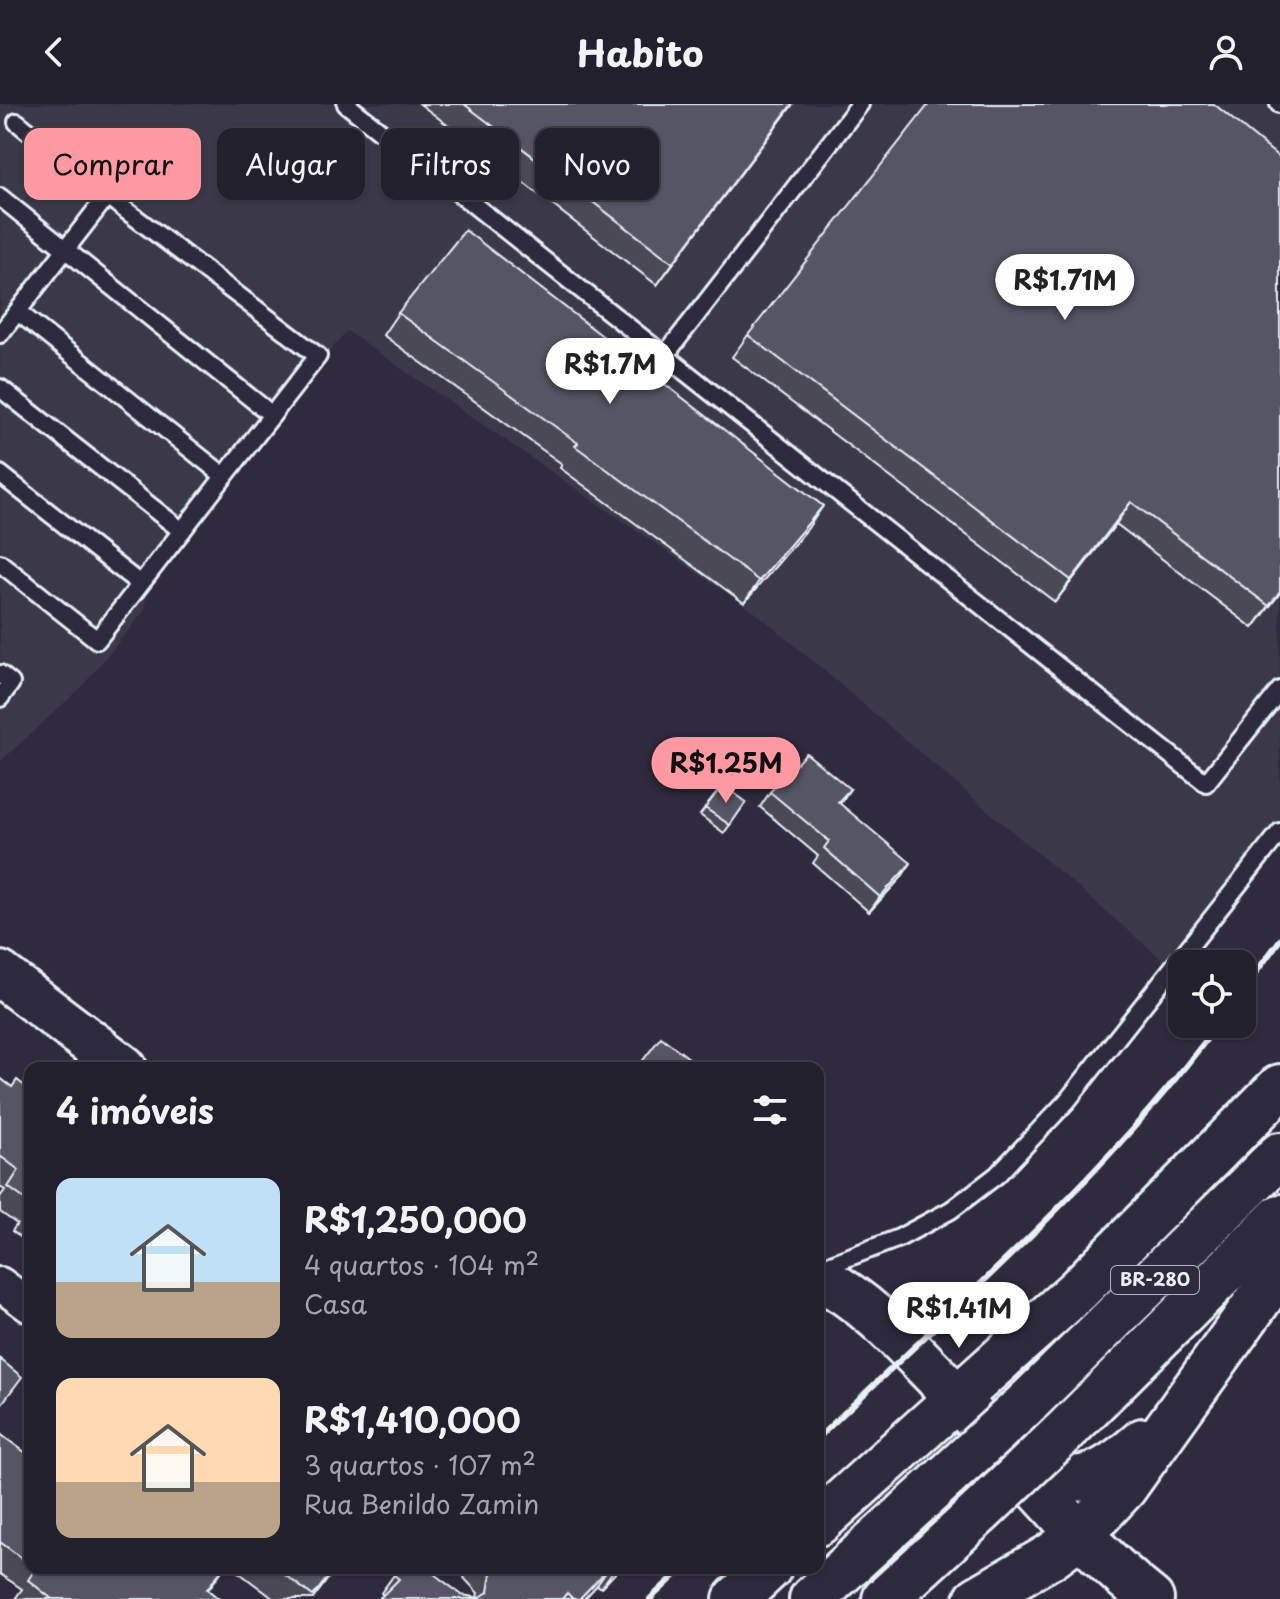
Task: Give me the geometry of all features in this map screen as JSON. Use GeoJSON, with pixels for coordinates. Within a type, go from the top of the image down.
{"type":"FeatureCollection","features":[{"type":"Feature","properties":{"kind":"main road"},"geometry":{"type":"LineString","coordinates":[[0,974],[116,1062]]}},
{"type":"Feature","properties":{"kind":"main road"},"geometry":{"type":"LineString","coordinates":[[824,1518],[1079,1289],[1280,1087]]}},
{"type":"Feature","properties":{"kind":"main road","name":"BR-280"},"geometry":{"type":"LineString","coordinates":[[812,1599],[1028,1402],[1280,1155]]}},
{"type":"Feature","properties":{"kind":"main road","name":"BR-280"},"geometry":{"type":"LineString","coordinates":[[885,1599],[1061,1435],[1280,1217]]}},
{"type":"Feature","properties":{"kind":"main road"},"geometry":{"type":"LineString","coordinates":[[977,1599],[1051,1556],[1082,1533],[1124,1488],[1280,1270]]}},
{"type":"Feature","properties":{"kind":"main road"},"geometry":{"type":"LineString","coordinates":[[824,1281],[856,1301],[911,1349],[1082,1533],[1151,1599]]}},
{"type":"Feature","properties":{"kind":"main road"},"geometry":{"type":"LineString","coordinates":[[997,1363],[990,1383],[990,1406],[1056,1474],[1082,1479],[1105,1469],[1141,1443],[1186,1400]]}},
{"type":"Feature","properties":{"kind":"main road"},"geometry":{"type":"LineString","coordinates":[[736,1599],[763,1574]]}},
{"type":"Feature","properties":{"kind":"street"},"geometry":{"type":"LineString","coordinates":[[0,1284],[24,1302]]}},
{"type":"Feature","properties":{"kind":"lane"},"geometry":{"type":"LineString","coordinates":[[346,104],[1206,783],[1280,690]]}},
{"type":"Feature","properties":{"kind":"lane"},"geometry":{"type":"LineString","coordinates":[[666,354],[860,104]]}},
{"type":"Feature","properties":{"kind":"lane"},"geometry":{"type":"LineString","coordinates":[[17,122],[24,128]]}},
{"type":"Feature","properties":{"kind":"lane"},"geometry":{"type":"LineString","coordinates":[[0,197],[272,415]]}},
{"type":"Feature","properties":{"kind":"lane"},"geometry":{"type":"LineString","coordinates":[[0,334],[104,200]]}},
{"type":"Feature","properties":{"kind":"lane"},"geometry":{"type":"LineString","coordinates":[[0,563],[97,640],[318,356],[112,200]]}},
{"type":"Feature","properties":{"kind":"lane"},"geometry":{"type":"LineString","coordinates":[[18,312],[224,476]]}},
{"type":"Feature","properties":{"kind":"lane"},"geometry":{"type":"LineString","coordinates":[[0,388],[182,531]]}},
{"type":"Feature","properties":{"kind":"lane"},"geometry":{"type":"LineString","coordinates":[[0,474],[140,584]]}},
{"type":"Feature","properties":{"kind":"lane"},"geometry":{"type":"LineString","coordinates":[[0,674],[11,683],[0,698]]}},
{"type":"Feature","properties":{"kind":"lane"},"geometry":{"type":"LineString","coordinates":[[824,1267],[899,1238],[951,1210],[997,1175],[1067,1101],[1280,832]]}},
{"type":"Feature","properties":{"kind":"shaded area"},"geometry":{"type":"Polygon","coordinates":[[[0,104],[1280,104],[1280,826],[1187,950],[1168,950],[1168,965],[760,616],[347,331],[148,570],[145,610],[81,688],[0,762],[0,104]]]}},
{"type":"Feature","properties":{"kind":"building"},"geometry":{"type":"Polygon","coordinates":[[[464,104],[792,104],[673,263],[590,200],[659,200],[659,128],[535,128],[535,158],[519,146],[519,128],[496,128],[464,104]]]}},
{"type":"Feature","properties":{"kind":"building"},"geometry":{"type":"Polygon","coordinates":[[[929,104],[1214,104],[1280,158],[1280,591],[1269,606],[1131,502],[1071,580],[748,335],[929,104]]]}},
{"type":"Feature","properties":{"kind":"building"},"geometry":{"type":"Polygon","coordinates":[[[465,230],[823,506],[759,581],[575,446],[578,443],[398,313],[465,230]]]}},
{"type":"Feature","properties":{"kind":"building"},"geometry":{"type":"Polygon","coordinates":[[[806,753],[850,789],[838,802],[911,863],[880,897],[824,848],[829,841],[770,792],[806,753]]]}},
{"type":"Feature","properties":{"kind":"building"},"geometry":{"type":"Polygon","coordinates":[[[723,785],[746,802],[730,825],[705,808],[723,785]]]}},
{"type":"Feature","properties":{"kind":"building"},"geometry":{"type":"Polygon","coordinates":[[[661,1037],[694,1062],[642,1062],[661,1037]]]}},
{"type":"Feature","properties":{"kind":"building"},"geometry":{"type":"Polygon","coordinates":[[[0,1078],[12,1087],[17,1080],[24,1085],[24,1199],[8,1187],[19,1170],[0,1156],[0,1078]]]}},
{"type":"Feature","properties":{"kind":"building"},"geometry":{"type":"Polygon","coordinates":[[[0,1359],[22,1377],[0,1406],[0,1359]]]}},
{"type":"Feature","properties":{"kind":"building"},"geometry":{"type":"Polygon","coordinates":[[[0,1434],[24,1452],[24,1560],[0,1542],[0,1434]]]}},
{"type":"Feature","properties":{"kind":"building"},"geometry":{"type":"Polygon","coordinates":[[[32,1574],[218,1574],[207,1589],[219,1599],[52,1599],[28,1580],[32,1574]]]}},
{"type":"Feature","properties":{"kind":"building"},"geometry":{"type":"Polygon","coordinates":[[[284,1574],[330,1574],[313,1596],[284,1574]]]}},
{"type":"Feature","properties":{"kind":"building"},"geometry":{"type":"Polygon","coordinates":[[[434,1574],[462,1595],[479,1598],[488,1592],[491,1574],[603,1574],[579,1599],[573,1599],[567,1593],[562,1599],[379,1599],[399,1579],[394,1575],[434,1574]]]}},
{"type":"Feature","properties":{"kind":"railway"},"geometry":{"type":"LineString","coordinates":[[1256,972],[1280,940]]}},
{"type":"Feature","properties":{"kind":"railway"},"geometry":{"type":"LineString","coordinates":[[824,1432],[1078,1188],[1174,1081],[1207,1038]]}},
{"type":"Feature","properties":{"kind":"railway"},"geometry":{"type":"LineString","coordinates":[[650,1599],[677,1574]]}}]}
